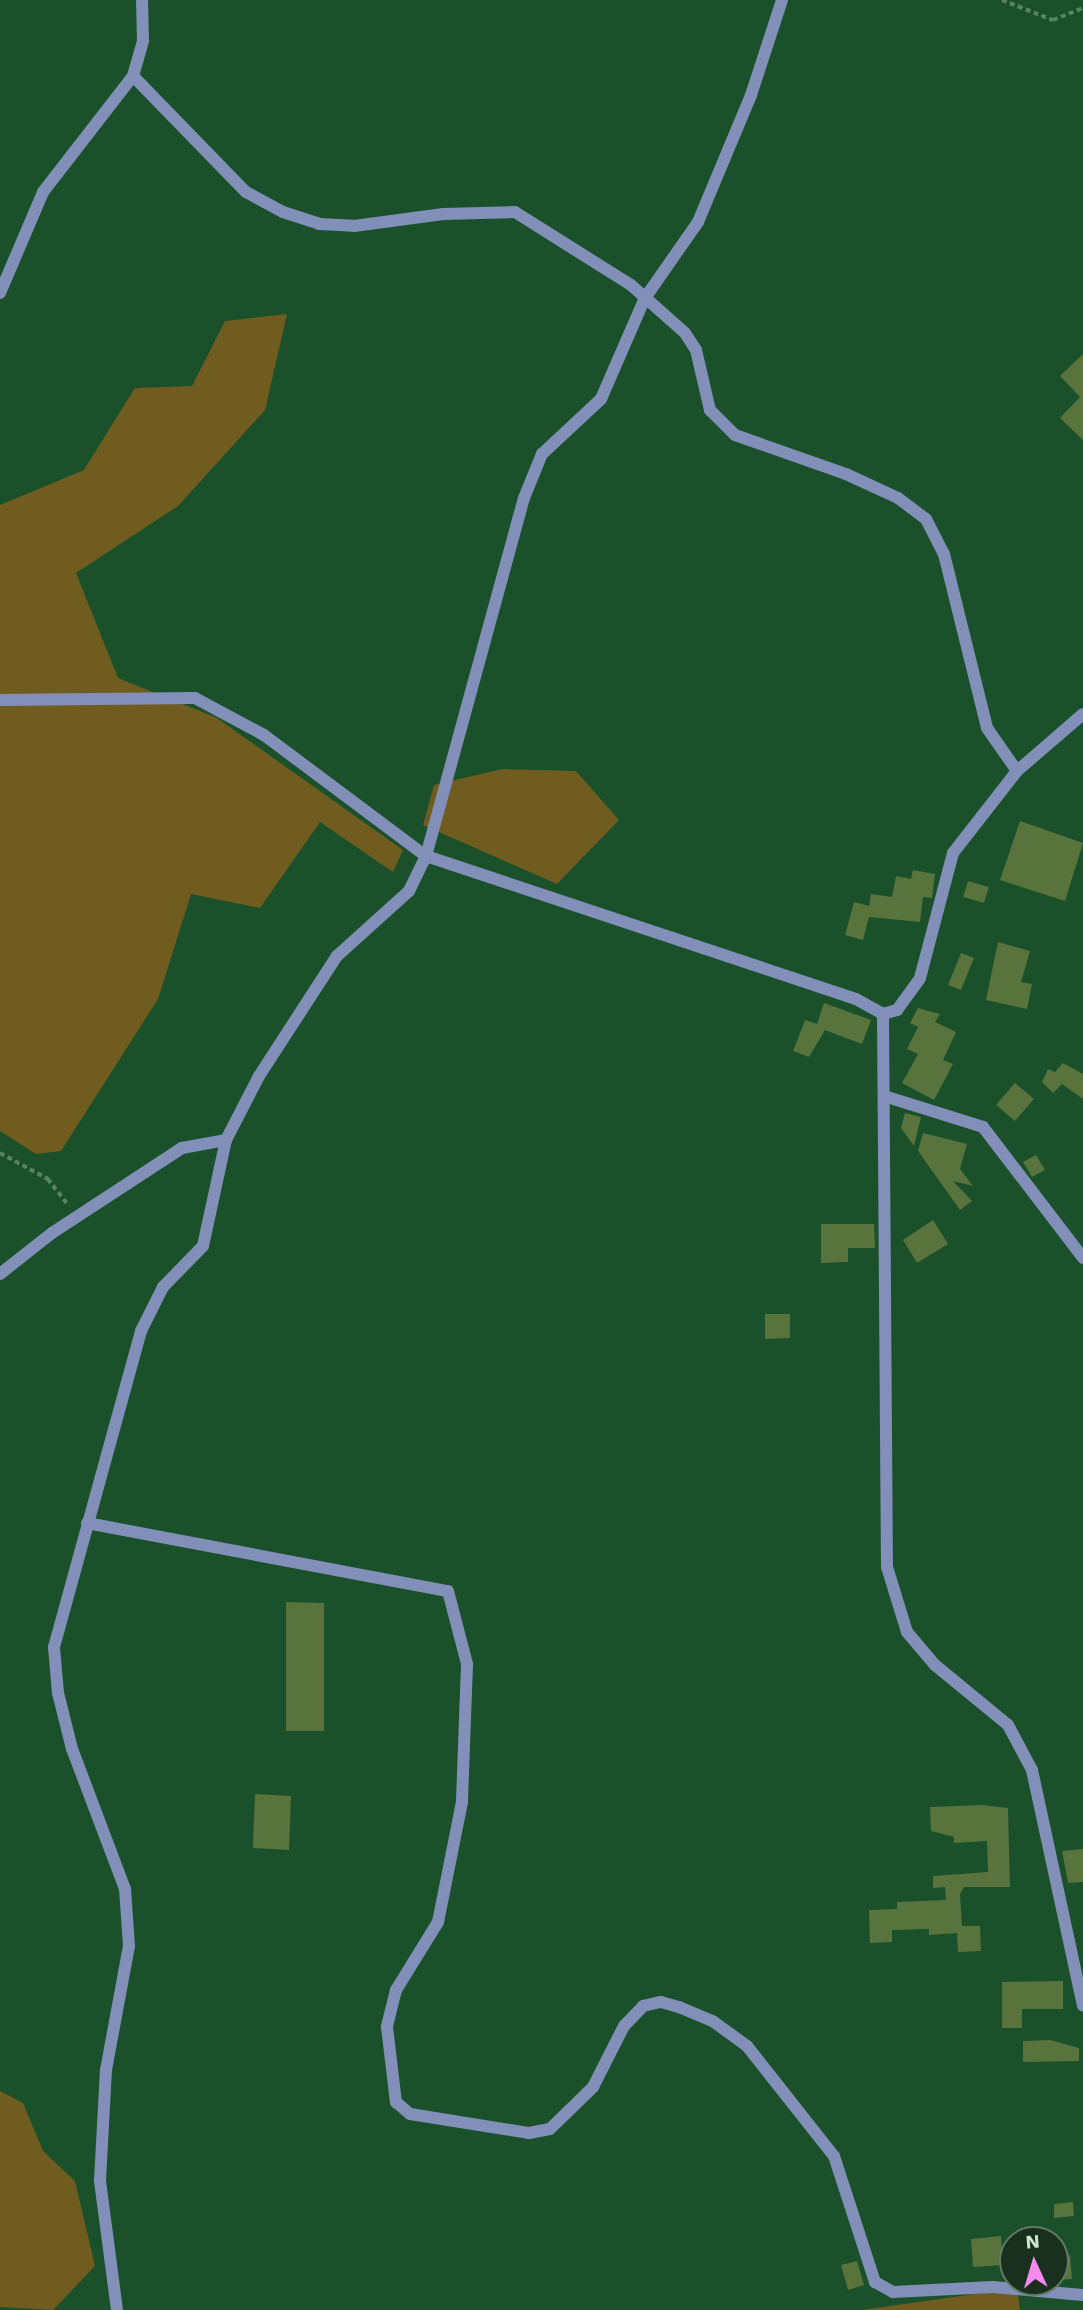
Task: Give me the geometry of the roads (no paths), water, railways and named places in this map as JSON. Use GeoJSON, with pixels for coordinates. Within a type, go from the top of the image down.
{"type":"FeatureCollection","features":[{"type":"Feature","properties":{"kind":"street"},"geometry":{"type":"LineString","coordinates":[[0,293],[43,192],[133,76],[143,40],[142,0]]}},
{"type":"Feature","properties":{"kind":"street"},"geometry":{"type":"LineString","coordinates":[[117,2310],[100,2180],[106,2070],[129,1946],[125,1889],[72,1749],[58,1693],[54,1647],[141,1331],[163,1287],[203,1246],[226,1140],[318,981],[337,956],[408,891],[426,856],[524,498],[542,454],[601,399],[645,298],[698,222],[751,95],[782,0]]}},
{"type":"Feature","properties":{"kind":"street"},"geometry":{"type":"LineString","coordinates":[[133,76],[246,192],[283,212],[320,223],[354,226],[443,214],[515,212],[645,298],[691,341],[710,410],[735,435],[846,474],[898,498],[926,519],[944,554],[987,729],[1017,771]]}},
{"type":"Feature","properties":{"kind":"street"},"geometry":{"type":"LineString","coordinates":[[0,700],[195,698],[264,735],[426,856],[856,999],[883,1014],[897,1010],[920,978],[953,853],[1017,771],[1083,714]]}},
{"type":"Feature","properties":{"kind":"street"},"geometry":{"type":"LineString","coordinates":[[883,1014],[889,1328],[882,1472],[887,1567],[906,1632],[935,1665],[1008,1725],[1032,1770],[1083,2006]]}},
{"type":"Feature","properties":{"kind":"street"},"geometry":{"type":"LineString","coordinates":[[884,1096],[983,1127],[1083,1258]]}},
{"type":"Feature","properties":{"kind":"street"},"geometry":{"type":"LineString","coordinates":[[0,1274],[77,1215],[182,1148],[226,1140]]}},
{"type":"Feature","properties":{"kind":"street"},"geometry":{"type":"LineString","coordinates":[[87,1523],[448,1591],[467,1664],[458,1827],[438,1922],[396,1990],[387,2027],[396,2102],[410,2114],[529,2133],[550,2130],[593,2087],[624,2026],[643,2006],[661,2002],[715,2022],[747,2046],[834,2156],[875,2282],[893,2292],[993,2287],[1083,2295]]}}]}
